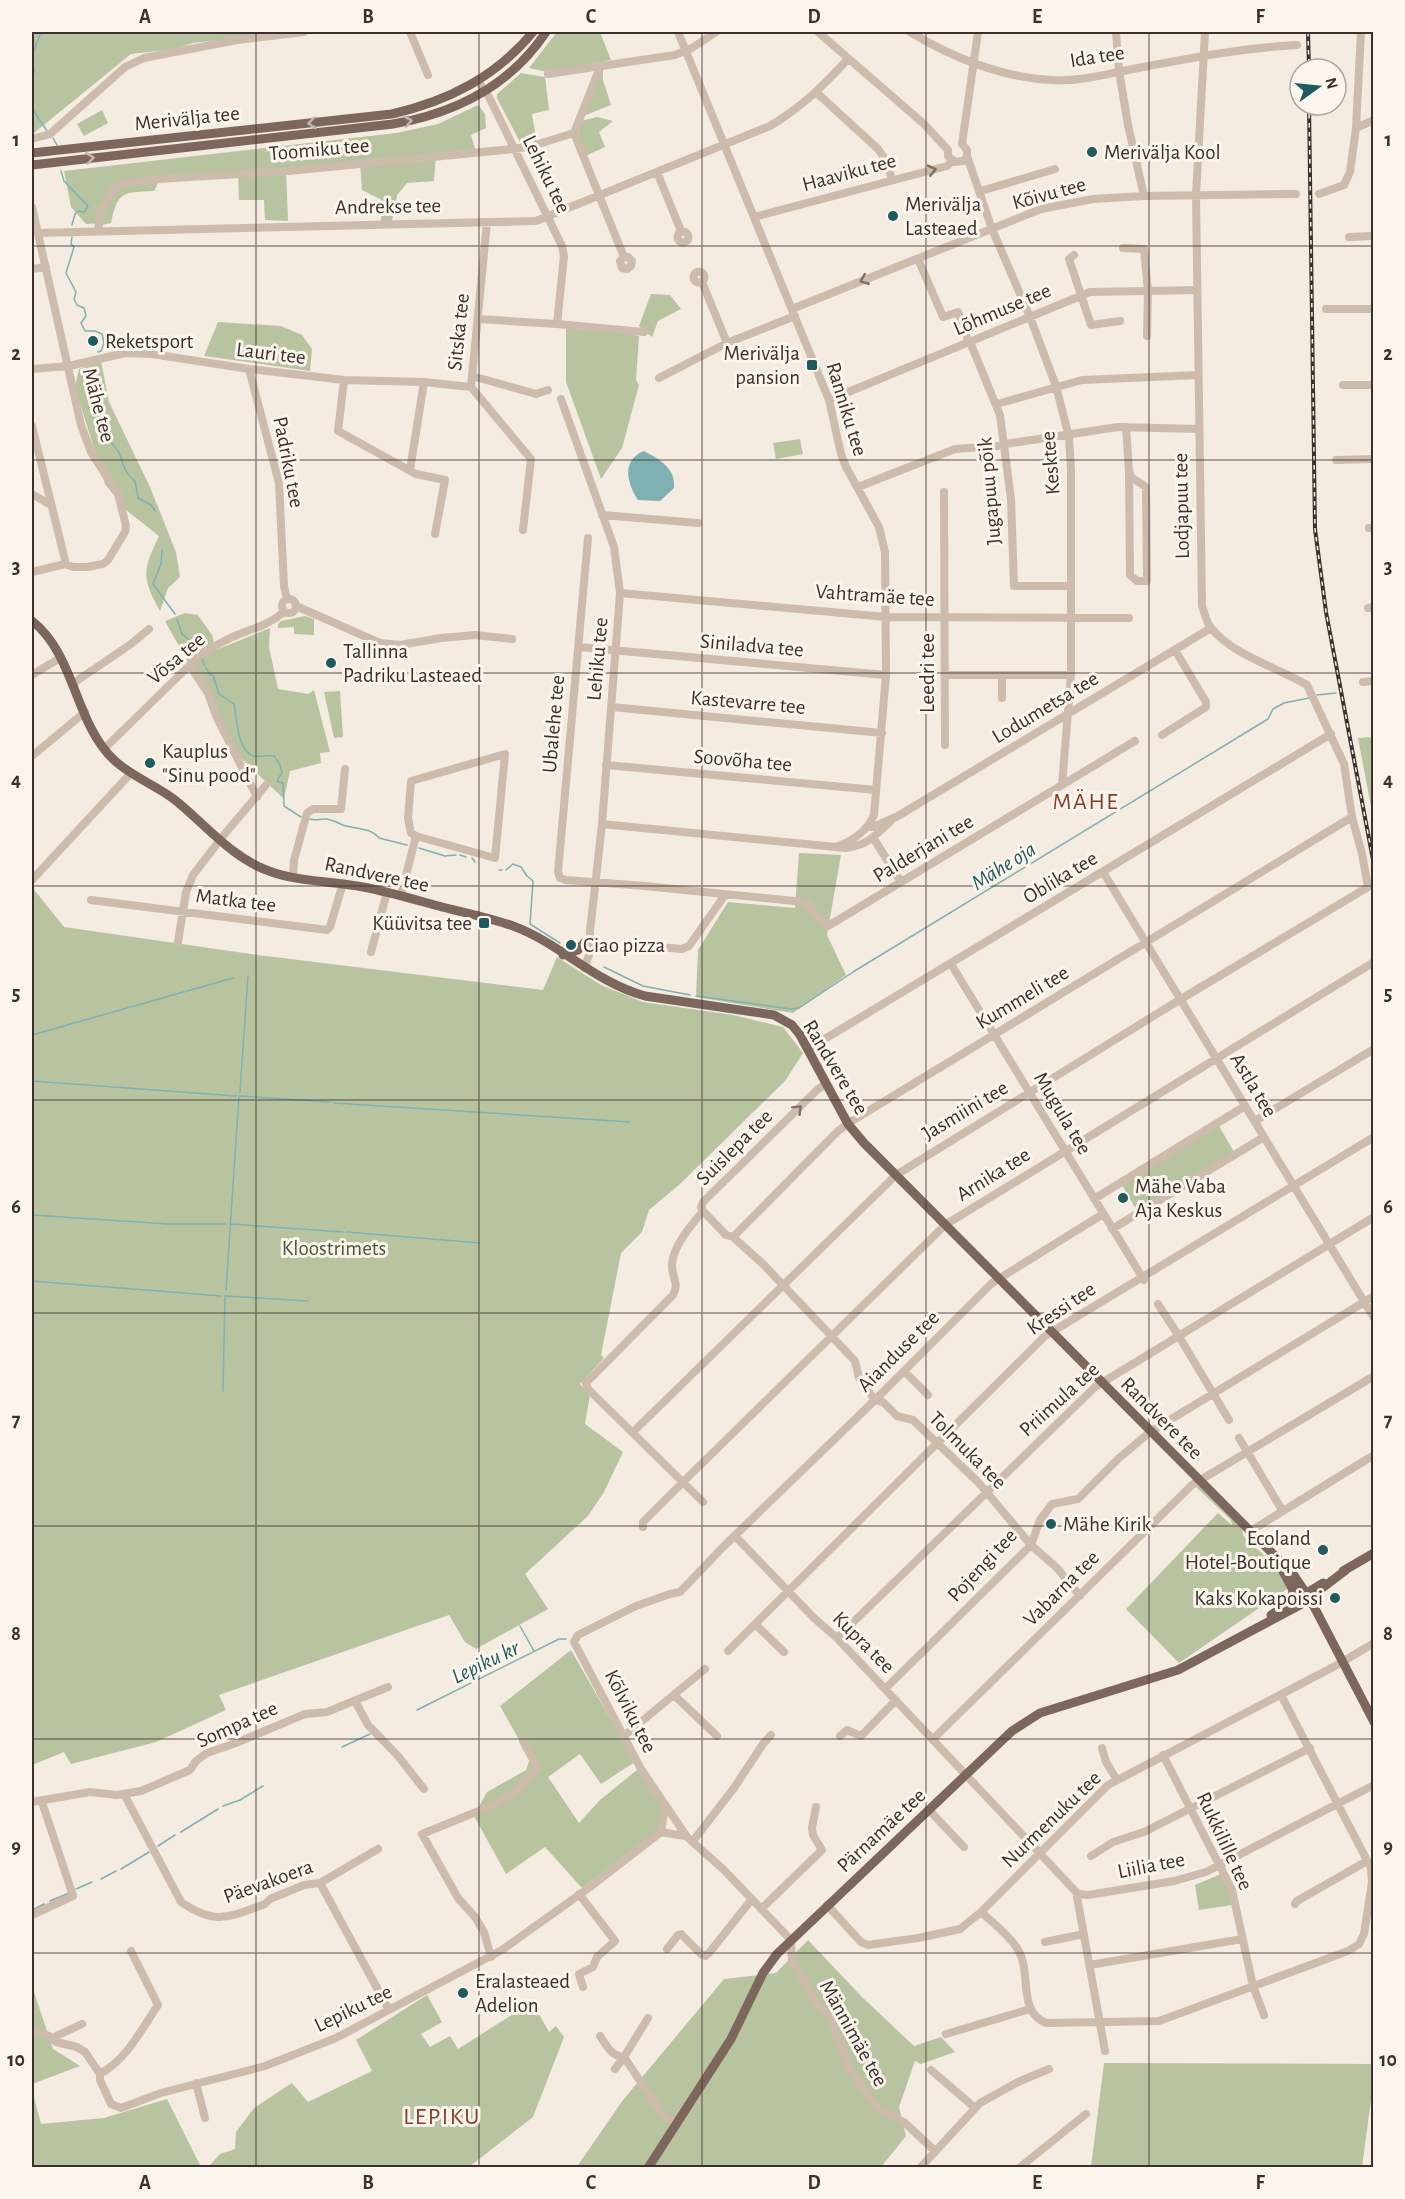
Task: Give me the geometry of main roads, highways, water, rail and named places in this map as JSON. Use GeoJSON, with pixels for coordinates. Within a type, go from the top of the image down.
{"type":"FeatureCollection","features":[{"type":"Feature","properties":{"kind":"main road","name":"Merivälja tee"},"geometry":{"type":"LineString","coordinates":[[32,153],[346,119],[411,109],[439,101],[478,81],[508,58],[533,32]]}},
{"type":"Feature","properties":{"kind":"main road","name":"Merivälja tee"},"geometry":{"type":"LineString","coordinates":[[32,165],[421,119],[448,111],[476,98],[515,67],[546,32]]}},
{"type":"Feature","properties":{"kind":"main road"},"geometry":{"type":"LineString","coordinates":[[339,130],[346,119]]}},
{"type":"Feature","properties":{"kind":"main road","name":"Randvere tee"},"geometry":{"type":"LineString","coordinates":[[32,621],[42,630],[60,658],[104,749],[131,773],[174,800],[251,863],[293,877],[343,883],[401,895],[513,927],[534,936],[627,991],[645,996],[774,1015],[795,1028],[848,1124],[945,1225],[1293,1574],[1308,1596],[1374,1722]]}},
{"type":"Feature","properties":{"kind":"main road"},"geometry":{"type":"LineString","coordinates":[[563,955],[578,950],[585,942]]}},
{"type":"Feature","properties":{"kind":"main road","name":"Pärnamäe tee"},"geometry":{"type":"LineString","coordinates":[[1239,1636],[1268,1624],[1374,1553]]}},
{"type":"Feature","properties":{"kind":"main road"},"geometry":{"type":"LineString","coordinates":[[1272,1555],[1291,1586],[1293,1593],[1291,1602]]}},
{"type":"Feature","properties":{"kind":"main road","name":"Pärnamäe tee"},"geometry":{"type":"LineString","coordinates":[[648,2168],[731,2039],[763,1973],[777,1954],[1012,1731],[1028,1719],[1045,1712],[1169,1674],[1239,1636],[1291,1602],[1308,1596]]}},
{"type":"Feature","properties":{"kind":"water"},"geometry":{"type":"Polygon","coordinates":[[[644,451],[666,465],[674,481],[674,488],[660,501],[638,500],[631,486],[629,466],[637,455],[644,451]]]}},
{"type":"Feature","properties":{"kind":"waterway","name":"Mähe oja"},"geometry":{"type":"LineString","coordinates":[[32,79],[34,72],[32,55],[41,32]]}},
{"type":"Feature","properties":{"kind":"waterway","name":"Mähe oja"},"geometry":{"type":"LineString","coordinates":[[32,108],[47,131]]}},
{"type":"Feature","properties":{"kind":"waterway"},"geometry":{"type":"LineString","coordinates":[[53,138],[57,145]]}},
{"type":"Feature","properties":{"kind":"waterway"},"geometry":{"type":"LineString","coordinates":[[61,171],[64,181],[88,206],[84,212],[78,211],[75,214],[72,225]]}},
{"type":"Feature","properties":{"kind":"waterway","name":"Mähe oja"},"geometry":{"type":"LineString","coordinates":[[72,237],[71,244],[74,247],[66,273],[76,292],[74,299],[77,305],[84,308],[86,316],[81,323],[85,331],[102,334],[104,343],[101,351],[98,352]]}},
{"type":"Feature","properties":{"kind":"waterway"},"geometry":{"type":"LineString","coordinates":[[88,373],[92,379],[90,385],[101,393],[94,400],[102,407],[104,423],[113,435],[110,442],[118,452],[130,477],[135,481],[138,498],[151,505],[155,511]]}},
{"type":"Feature","properties":{"kind":"waterway"},"geometry":{"type":"LineString","coordinates":[[162,550],[161,564],[153,584],[175,614]]}},
{"type":"Feature","properties":{"kind":"waterway"},"geometry":{"type":"LineString","coordinates":[[177,619],[182,634],[192,642],[198,653]]}},
{"type":"Feature","properties":{"kind":"waterway","name":"Mähe oja"},"geometry":{"type":"LineString","coordinates":[[202,658],[204,665]]}},
{"type":"Feature","properties":{"kind":"waterway","name":"Mähe oja"},"geometry":{"type":"LineString","coordinates":[[206,668],[210,675],[213,675],[219,694],[234,704],[244,748],[254,756],[274,756],[282,772],[278,782],[283,783],[284,806],[301,817]]}},
{"type":"Feature","properties":{"kind":"waterway","name":"Mähe oja"},"geometry":{"type":"LineString","coordinates":[[1317,695],[1336,693]]}},
{"type":"Feature","properties":{"kind":"waterway","name":"Mähe oja"},"geometry":{"type":"LineString","coordinates":[[696,996],[791,1009],[799,1008],[853,972],[1268,719],[1273,709],[1284,703],[1309,698]]}},
{"type":"Feature","properties":{"kind":"waterway"},"geometry":{"type":"LineString","coordinates":[[310,819],[329,819],[343,825],[367,830],[379,838],[407,845]]}},
{"type":"Feature","properties":{"kind":"waterway","name":"Mähe oja"},"geometry":{"type":"LineString","coordinates":[[419,848],[445,856],[456,855]]}},
{"type":"Feature","properties":{"kind":"waterway","name":"Mähe oja"},"geometry":{"type":"LineString","coordinates":[[460,855],[466,857]]}},
{"type":"Feature","properties":{"kind":"waterway","name":"Mähe oja"},"geometry":{"type":"LineString","coordinates":[[472,858],[475,862]]}},
{"type":"Feature","properties":{"kind":"waterway"},"geometry":{"type":"LineString","coordinates":[[506,870],[513,864],[521,867],[533,881],[530,924],[560,943]]}},
{"type":"Feature","properties":{"kind":"waterway","name":"Mähe oja"},"geometry":{"type":"LineString","coordinates":[[604,967],[643,986],[690,995]]}},
{"type":"Feature","properties":{"kind":"waterway"},"geometry":{"type":"LineString","coordinates":[[240,1091],[248,976]]}},
{"type":"Feature","properties":{"kind":"waterway"},"geometry":{"type":"LineString","coordinates":[[32,1035],[233,978]]}},
{"type":"Feature","properties":{"kind":"waterway"},"geometry":{"type":"LineString","coordinates":[[32,1081],[236,1096]]}},
{"type":"Feature","properties":{"kind":"waterway"},"geometry":{"type":"LineString","coordinates":[[226,1290],[239,1096],[330,1102]]}},
{"type":"Feature","properties":{"kind":"waterway"},"geometry":{"type":"LineString","coordinates":[[334,1103],[630,1122]]}},
{"type":"Feature","properties":{"kind":"waterway"},"geometry":{"type":"LineString","coordinates":[[32,1215],[168,1224],[225,1224]]}},
{"type":"Feature","properties":{"kind":"waterway"},"geometry":{"type":"LineString","coordinates":[[231,1224],[343,1232]]}},
{"type":"Feature","properties":{"kind":"waterway"},"geometry":{"type":"LineString","coordinates":[[347,1232],[480,1243]]}},
{"type":"Feature","properties":{"kind":"waterway"},"geometry":{"type":"LineString","coordinates":[[32,1281],[221,1296]]}},
{"type":"Feature","properties":{"kind":"waterway"},"geometry":{"type":"LineString","coordinates":[[223,1391],[225,1296],[308,1301]]}},
{"type":"Feature","properties":{"kind":"waterway"},"geometry":{"type":"LineString","coordinates":[[520,1626],[534,1651]]}},
{"type":"Feature","properties":{"kind":"waterway","name":"Lepiku kr"},"geometry":{"type":"LineString","coordinates":[[417,1710],[559,1639],[566,1639]]}},
{"type":"Feature","properties":{"kind":"waterway","name":"Lepiku kr"},"geometry":{"type":"LineString","coordinates":[[342,1747],[370,1734]]}},
{"type":"Feature","properties":{"kind":"waterway","name":"Lepiku kr"},"geometry":{"type":"LineString","coordinates":[[223,1806],[240,1800],[263,1786]]}},
{"type":"Feature","properties":{"kind":"waterway","name":"Lepiku kr"},"geometry":{"type":"LineString","coordinates":[[181,1832],[218,1809]]}},
{"type":"Feature","properties":{"kind":"waterway","name":"Lepiku kr"},"geometry":{"type":"LineString","coordinates":[[158,1846],[175,1835]]}},
{"type":"Feature","properties":{"kind":"waterway","name":"Lepiku kr"},"geometry":{"type":"LineString","coordinates":[[121,1869],[149,1852]]}},
{"type":"Feature","properties":{"kind":"waterway","name":"Lepiku kr"},"geometry":{"type":"LineString","coordinates":[[101,1879],[116,1871]]}},
{"type":"Feature","properties":{"kind":"waterway","name":"Lepiku kr"},"geometry":{"type":"LineString","coordinates":[[76,1889],[92,1882]]}},
{"type":"Feature","properties":{"kind":"waterway","name":"Lepiku kr"},"geometry":{"type":"LineString","coordinates":[[50,1901],[69,1893]]}},
{"type":"Feature","properties":{"kind":"waterway","name":"Lepiku kr"},"geometry":{"type":"LineString","coordinates":[[32,1910],[44,1904]]}},
{"type":"Feature","properties":{"kind":"railway"},"geometry":{"type":"LineString","coordinates":[[1308,32],[1309,57]]}},
{"type":"Feature","properties":{"kind":"railway"},"geometry":{"type":"LineString","coordinates":[[1309,117],[1315,529],[1326,612],[1374,865]]}},
{"type":"Feature","properties":{"kind":"place","name":"Merivälja Kool"},"geometry":{"type":"Point","coordinates":[1092,152]}},
{"type":"Feature","properties":{"kind":"place","name":"Merivälja Lasteaed"},"geometry":{"type":"Point","coordinates":[893,216]}},
{"type":"Feature","properties":{"kind":"place","name":"Reketsport"},"geometry":{"type":"Point","coordinates":[93,341]}},
{"type":"Feature","properties":{"kind":"place","name":"Merivälja pansion"},"geometry":{"type":"Point","coordinates":[812,365]}},
{"type":"Feature","properties":{"kind":"place","name":"Tallinna Padriku Lasteaed"},"geometry":{"type":"Point","coordinates":[331,663]}},
{"type":"Feature","properties":{"kind":"place","name":"Kauplus \"Sinu pood\""},"geometry":{"type":"Point","coordinates":[150,763]}},
{"type":"Feature","properties":{"kind":"place","name":"Küüvitsa tee"},"geometry":{"type":"Point","coordinates":[484,923]}},
{"type":"Feature","properties":{"kind":"place","name":"Ciao pizza"},"geometry":{"type":"Point","coordinates":[571,945]}},
{"type":"Feature","properties":{"kind":"place","name":"Mähe Vaba Aja Keskus"},"geometry":{"type":"Point","coordinates":[1123,1198]}},
{"type":"Feature","properties":{"kind":"place","name":"Mähe Kirik"},"geometry":{"type":"Point","coordinates":[1051,1524]}},
{"type":"Feature","properties":{"kind":"place","name":"Ecoland Hotel-Boutique"},"geometry":{"type":"Point","coordinates":[1323,1550]}},
{"type":"Feature","properties":{"kind":"place","name":"Kaks Kokapoissi"},"geometry":{"type":"Point","coordinates":[1335,1598]}},
{"type":"Feature","properties":{"kind":"place","name":"Eralasteaed Adelion"},"geometry":{"type":"Point","coordinates":[463,1993]}},
{"type":"Feature","properties":{"kind":"district","name":"MÄHE"},"geometry":{"type":"Point","coordinates":[1086,801]}},
{"type":"Feature","properties":{"kind":"district","name":"LEPIKU"},"geometry":{"type":"Point","coordinates":[442,2116]}},
{"type":"Feature","properties":{"kind":"park label","name":"Kloostrimets"},"geometry":{"type":"Point","coordinates":[334,1248]}}]}
